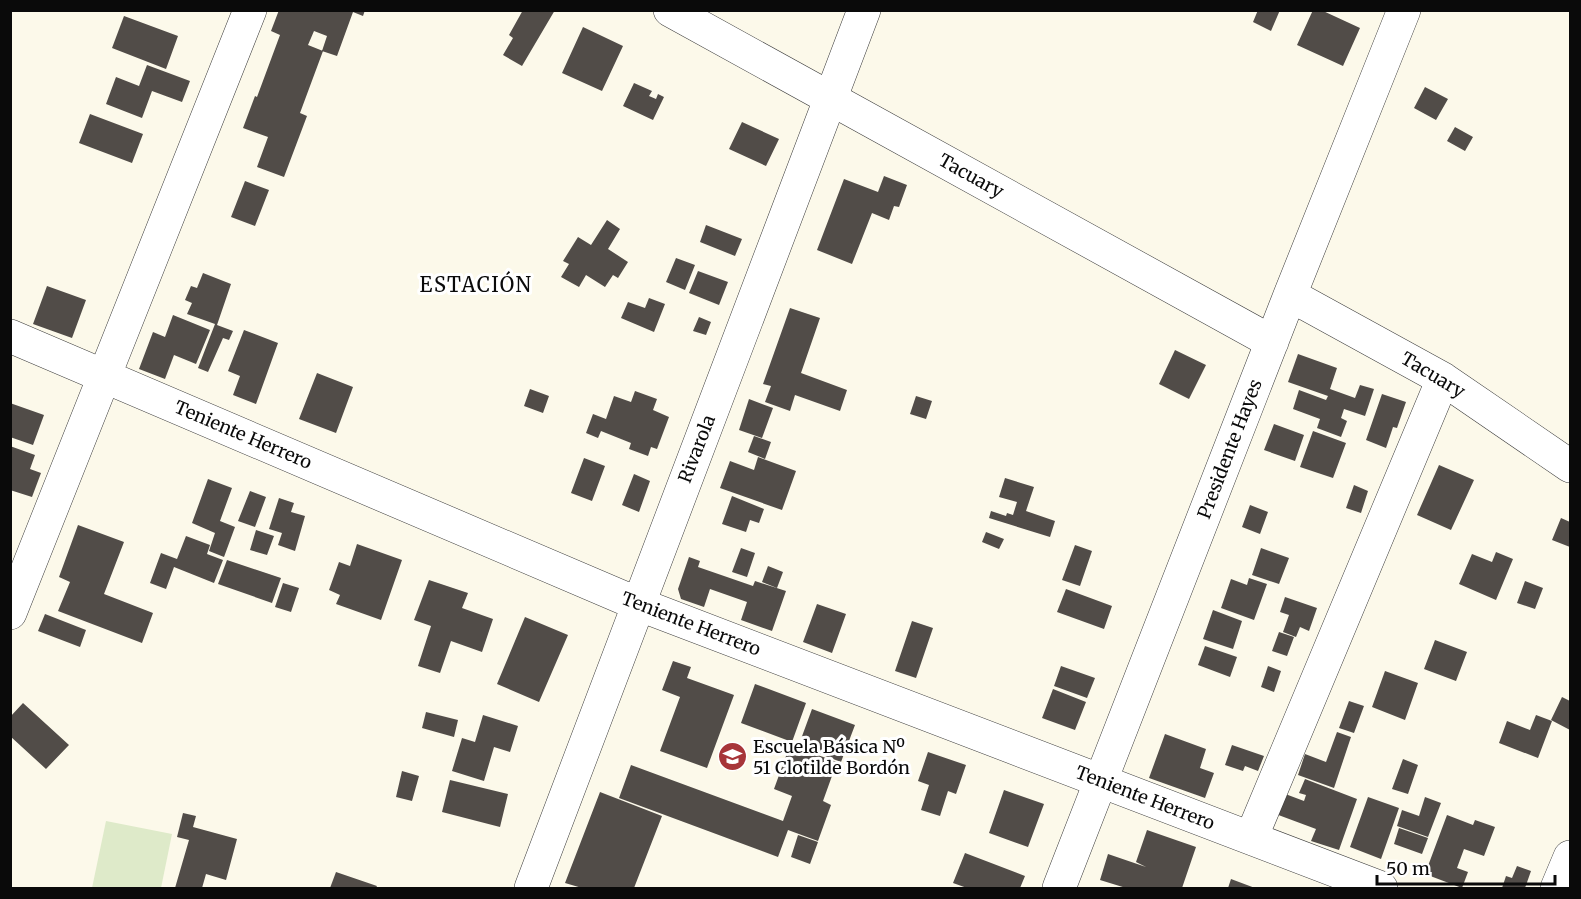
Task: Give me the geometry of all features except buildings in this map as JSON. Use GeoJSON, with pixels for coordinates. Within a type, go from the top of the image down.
{"type":"FeatureCollection","features":[{"type":"Feature","properties":{"kind":"street"},"geometry":{"type":"LineString","coordinates":[[10,613],[250,10]]}},
{"type":"Feature","properties":{"kind":"street","name":"Tacuary"},"geometry":{"type":"LineString","coordinates":[[670,10],[1272,342]]}},
{"type":"Feature","properties":{"kind":"street","name":"Rivarola"},"geometry":{"type":"LineString","coordinates":[[531,888],[864,10]]}},
{"type":"Feature","properties":{"kind":"street","name":"Presidente Hayes"},"geometry":{"type":"LineString","coordinates":[[1059,888],[1290,295],[1404,10]]}},
{"type":"Feature","properties":{"kind":"street","name":"Tacuary"},"geometry":{"type":"LineString","coordinates":[[1290,295],[1443,379],[1570,466]]}},
{"type":"Feature","properties":{"kind":"street","name":"Teniente Herrero"},"geometry":{"type":"LineString","coordinates":[[10,336],[638,604],[1381,888]]}},
{"type":"Feature","properties":{"kind":"street"},"geometry":{"type":"LineString","coordinates":[[1251,838],[1443,379]]}},
{"type":"Feature","properties":{"kind":"street"},"geometry":{"type":"LineString","coordinates":[[1557,888],[1570,857]]}},
{"type":"Feature","properties":{"kind":"green space"},"geometry":{"type":"Polygon","coordinates":[[[106,821],[172,834],[161,888],[92,888],[106,821]]]}},
{"type":"Feature","properties":{"kind":"place","name":"Escuela Básica Nº 51 Clotilde Bordón"},"geometry":{"type":"Point","coordinates":[732,757]}},
{"type":"Feature","properties":{"kind":"district","name":"ESTACIÓN"},"geometry":{"type":"Point","coordinates":[476,285]}}]}
